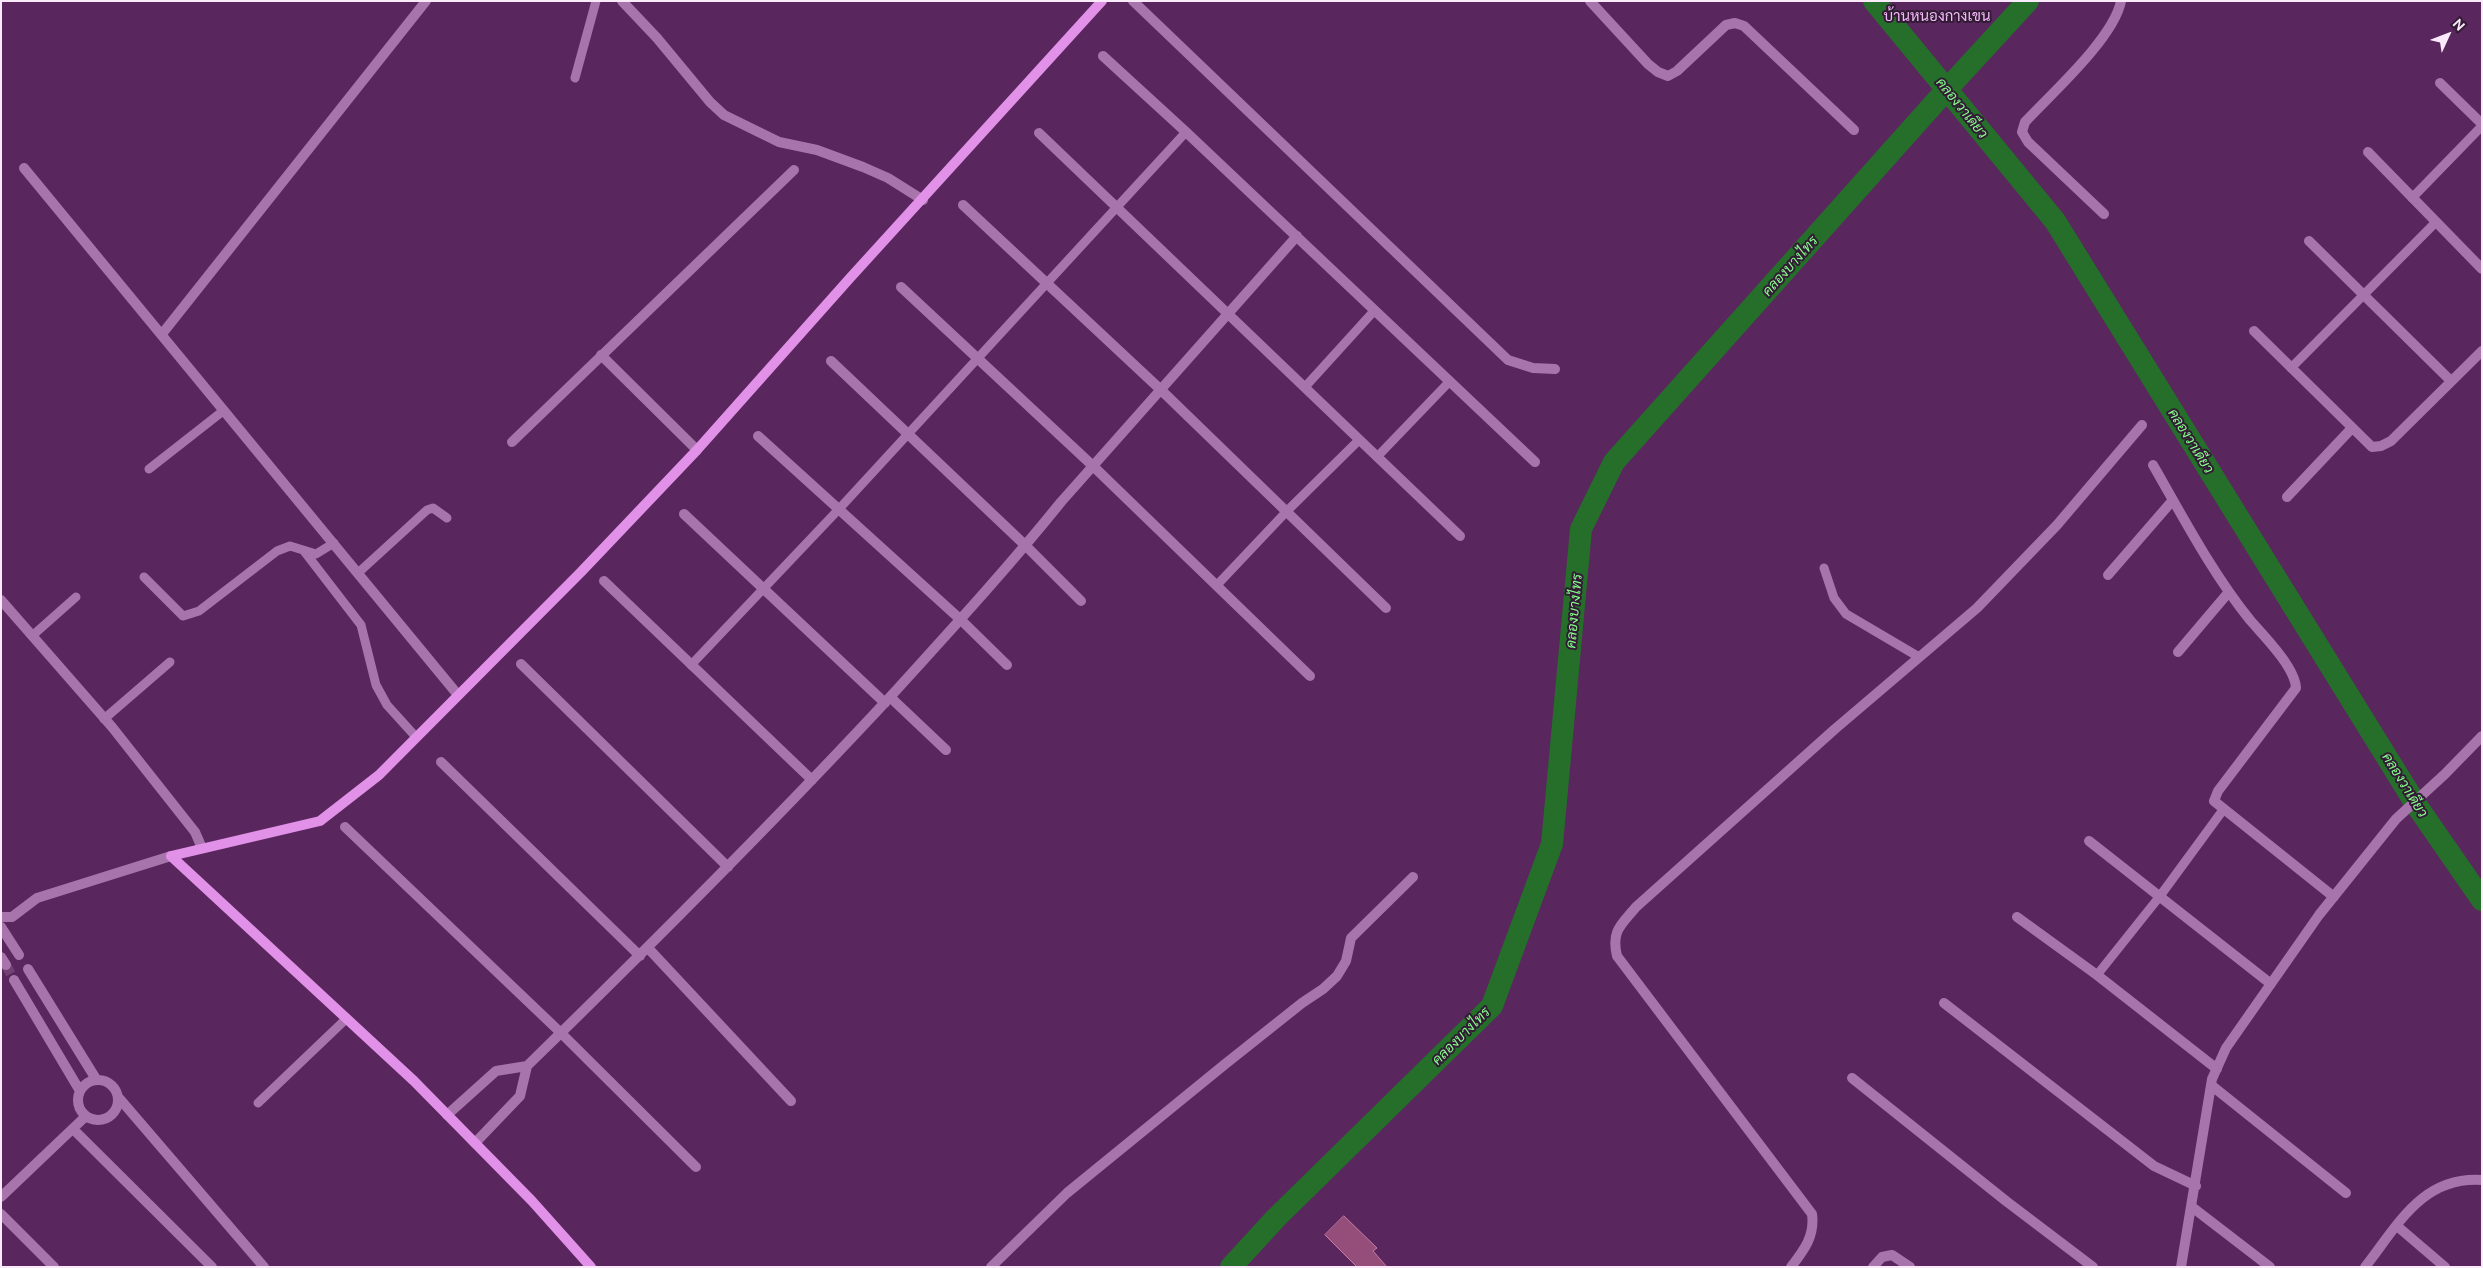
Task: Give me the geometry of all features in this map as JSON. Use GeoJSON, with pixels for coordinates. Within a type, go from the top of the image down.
{"type":"FeatureCollection","features":[{"type":"Feature","properties":{"kind":"street"},"geometry":{"type":"LineString","coordinates":[[162,334],[426,1]]}},
{"type":"Feature","properties":{"kind":"street"},"geometry":{"type":"LineString","coordinates":[[622,1],[657,38],[710,102],[724,115],[779,142],[816,150],[863,167],[888,178],[923,200]]}},
{"type":"Feature","properties":{"kind":"street"},"geometry":{"type":"LineString","coordinates":[[1,917],[12,918],[37,898],[171,856],[320,821],[379,775],[697,450],[850,278],[923,200],[1102,1]]}},
{"type":"Feature","properties":{"kind":"street"},"geometry":{"type":"LineString","coordinates":[[1133,1],[1508,360],[1533,368],[1555,369]]}},
{"type":"Feature","properties":{"kind":"street"},"geometry":{"type":"LineString","coordinates":[[1590,1],[1638,55],[1658,72],[1668,76],[1678,71],[1726,25],[1735,23],[1744,26],[1854,130]]}},
{"type":"Feature","properties":{"kind":"street"},"geometry":{"type":"LineString","coordinates":[[2104,214],[2028,142],[2022,132],[2025,122],[2096,46],[2112,21],[2121,1]]}},
{"type":"Feature","properties":{"kind":"street"},"geometry":{"type":"LineString","coordinates":[[1103,56],[1297,236],[1535,462]]}},
{"type":"Feature","properties":{"kind":"street"},"geometry":{"type":"LineString","coordinates":[[2440,83],[2482,125]]}},
{"type":"Feature","properties":{"kind":"street"},"geometry":{"type":"LineString","coordinates":[[1039,133],[1460,536]]}},
{"type":"Feature","properties":{"kind":"street"},"geometry":{"type":"LineString","coordinates":[[2368,152],[2482,269]]}},
{"type":"Feature","properties":{"kind":"street"},"geometry":{"type":"LineString","coordinates":[[24,168],[458,695]]}},
{"type":"Feature","properties":{"kind":"street"},"geometry":{"type":"LineString","coordinates":[[512,442],[794,170]]}},
{"type":"Feature","properties":{"kind":"street"},"geometry":{"type":"LineString","coordinates":[[964,205],[1161,390],[1386,608]]}},
{"type":"Feature","properties":{"kind":"street"},"geometry":{"type":"LineString","coordinates":[[447,1115],[496,1071],[526,1066],[644,952],[728,867],[961,620],[1026,546],[1061,502],[1297,236]]}},
{"type":"Feature","properties":{"kind":"street"},"geometry":{"type":"LineString","coordinates":[[2309,241],[2451,381]]}},
{"type":"Feature","properties":{"kind":"street"},"geometry":{"type":"LineString","coordinates":[[901,287],[1093,466],[1310,676]]}},
{"type":"Feature","properties":{"kind":"street"},"geometry":{"type":"LineString","coordinates":[[2254,331],[2372,447],[2381,446],[2391,441],[2482,351]]}},
{"type":"Feature","properties":{"kind":"street"},"geometry":{"type":"LineString","coordinates":[[601,356],[697,450]]}},
{"type":"Feature","properties":{"kind":"street"},"geometry":{"type":"LineString","coordinates":[[831,361],[1026,546],[1081,601]]}},
{"type":"Feature","properties":{"kind":"street"},"geometry":{"type":"LineString","coordinates":[[1791,1267],[1806,1247],[1813,1223],[1812,1214],[1617,956],[1614,943],[1617,930],[1644,900],[1835,729],[1977,608],[2057,525],[2142,425]]}},
{"type":"Feature","properties":{"kind":"street"},"geometry":{"type":"LineString","coordinates":[[2287,497],[2352,428]]}},
{"type":"Feature","properties":{"kind":"street"},"geometry":{"type":"LineString","coordinates":[[758,436],[961,620],[1007,665]]}},
{"type":"Feature","properties":{"kind":"street"},"geometry":{"type":"LineString","coordinates":[[2153,465],[2228,593],[2279,654],[2296,680],[2296,688],[2218,791],[2214,801],[2334,897]]}},
{"type":"Feature","properties":{"kind":"street"},"geometry":{"type":"LineString","coordinates":[[2108,575],[2173,500]]}},
{"type":"Feature","properties":{"kind":"street"},"geometry":{"type":"LineString","coordinates":[[684,514],[887,700],[946,750]]}},
{"type":"Feature","properties":{"kind":"street"},"geometry":{"type":"LineString","coordinates":[[604,581],[812,780]]}},
{"type":"Feature","properties":{"kind":"street"},"geometry":{"type":"LineString","coordinates":[[2178,652],[2228,593]]}},
{"type":"Feature","properties":{"kind":"street"},"geometry":{"type":"LineString","coordinates":[[1,600],[104,719],[196,832],[202,848]]}},
{"type":"Feature","properties":{"kind":"street"},"geometry":{"type":"LineString","coordinates":[[521,664],[728,867]]}},
{"type":"Feature","properties":{"kind":"street"},"geometry":{"type":"LineString","coordinates":[[2181,1267],[2196,1186],[2211,1085],[2226,1048],[2334,897],[2396,819],[2445,774],[2482,736]]}},
{"type":"Feature","properties":{"kind":"street"},"geometry":{"type":"LineString","coordinates":[[441,762],[644,952],[791,1101]]}},
{"type":"Feature","properties":{"kind":"street"},"geometry":{"type":"LineString","coordinates":[[345,827],[561,1033],[696,1167]]}},
{"type":"Feature","properties":{"kind":"street"},"geometry":{"type":"LineString","coordinates":[[2090,841],[2271,984]]}},
{"type":"Feature","properties":{"kind":"street"},"geometry":{"type":"LineString","coordinates":[[171,856],[414,1081],[532,1201],[591,1267]]}},
{"type":"Feature","properties":{"kind":"street"},"geometry":{"type":"LineString","coordinates":[[991,1267],[1067,1193],[1224,1065],[1302,1003],[1323,989],[1337,976],[1346,961],[1351,938],[1413,876]]}},
{"type":"Feature","properties":{"kind":"street"},"geometry":{"type":"LineString","coordinates":[[2017,917],[2097,975],[2217,1069]]}},
{"type":"Feature","properties":{"kind":"street"},"geometry":{"type":"LineString","coordinates":[[1,927],[19,954]]}},
{"type":"Feature","properties":{"kind":"street"},"geometry":{"type":"LineString","coordinates":[[28,969],[96,1079]]}},
{"type":"Feature","properties":{"kind":"street"},"geometry":{"type":"LineString","coordinates":[[14,980],[22,997],[80,1091]]}},
{"type":"Feature","properties":{"kind":"street"},"geometry":{"type":"LineString","coordinates":[[22,997],[38,988]]}},
{"type":"Feature","properties":{"kind":"street"},"geometry":{"type":"LineString","coordinates":[[1944,1003],[2154,1166],[2196,1186]]}},
{"type":"Feature","properties":{"kind":"street"},"geometry":{"type":"LineString","coordinates":[[475,1143],[520,1096],[526,1066]]}},
{"type":"Feature","properties":{"kind":"street"},"geometry":{"type":"LineString","coordinates":[[1852,1078],[2006,1201],[2093,1267]]}},
{"type":"Feature","properties":{"kind":"street"},"geometry":{"type":"LineString","coordinates":[[119,1098],[117,1108],[111,1117],[101,1120],[90,1119],[86,1116],[78,1102],[80,1091],[86,1083],[96,1079],[107,1081],[115,1088],[119,1098],[264,1267]]}},
{"type":"Feature","properties":{"kind":"street"},"geometry":{"type":"LineString","coordinates":[[2211,1085],[2346,1193]]}},
{"type":"Feature","properties":{"kind":"street"},"geometry":{"type":"LineString","coordinates":[[1,1197],[86,1116]]}},
{"type":"Feature","properties":{"kind":"street"},"geometry":{"type":"LineString","coordinates":[[73,1129],[212,1267]]}},
{"type":"Feature","properties":{"kind":"street"},"geometry":{"type":"LineString","coordinates":[[2366,1267],[2419,1199],[2439,1188],[2466,1179],[2482,1180]]}},
{"type":"Feature","properties":{"kind":"street"},"geometry":{"type":"LineString","coordinates":[[2192,1207],[2270,1267]]}},
{"type":"Feature","properties":{"kind":"street"},"geometry":{"type":"LineString","coordinates":[[1,1214],[54,1267]]}},
{"type":"Feature","properties":{"kind":"street"},"geometry":{"type":"LineString","coordinates":[[2397,1226],[2445,1267]]}},
{"type":"Feature","properties":{"kind":"street"},"geometry":{"type":"LineString","coordinates":[[1873,1267],[1882,1257],[1892,1255],[1910,1267]]}},
{"type":"Feature","properties":{"kind":"lane"},"geometry":{"type":"LineString","coordinates":[[575,78],[596,1]]}},
{"type":"Feature","properties":{"kind":"lane"},"geometry":{"type":"LineString","coordinates":[[2412,198],[2482,125]]}},
{"type":"Feature","properties":{"kind":"lane"},"geometry":{"type":"LineString","coordinates":[[691,665],[909,434],[1186,132]]}},
{"type":"Feature","properties":{"kind":"lane"},"geometry":{"type":"LineString","coordinates":[[2291,368],[2436,222]]}},
{"type":"Feature","properties":{"kind":"lane"},"geometry":{"type":"LineString","coordinates":[[1305,387],[1374,310]]}},
{"type":"Feature","properties":{"kind":"lane"},"geometry":{"type":"LineString","coordinates":[[1377,457],[1450,381]]}},
{"type":"Feature","properties":{"kind":"lane"},"geometry":{"type":"LineString","coordinates":[[150,469],[223,411]]}},
{"type":"Feature","properties":{"kind":"lane"},"geometry":{"type":"LineString","coordinates":[[1217,585],[1287,511],[1360,440]]}},
{"type":"Feature","properties":{"kind":"lane"},"geometry":{"type":"LineString","coordinates":[[358,573],[427,510],[433,508],[446,518]]}},
{"type":"Feature","properties":{"kind":"lane"},"geometry":{"type":"LineString","coordinates":[[144,577],[183,616],[199,611],[277,551],[290,546],[316,554],[334,543]]}},
{"type":"Feature","properties":{"kind":"lane"},"geometry":{"type":"LineString","coordinates":[[304,550],[361,625],[376,684],[387,705],[416,738]]}},
{"type":"Feature","properties":{"kind":"lane"},"geometry":{"type":"LineString","coordinates":[[1824,568],[1834,598],[1846,614],[1919,657]]}},
{"type":"Feature","properties":{"kind":"lane"},"geometry":{"type":"LineString","coordinates":[[32,636],[76,597]]}},
{"type":"Feature","properties":{"kind":"lane"},"geometry":{"type":"LineString","coordinates":[[104,719],[170,662]]}},
{"type":"Feature","properties":{"kind":"lane"},"geometry":{"type":"LineString","coordinates":[[2097,975],[2160,896],[2223,810]]}},
{"type":"Feature","properties":{"kind":"lane"},"geometry":{"type":"LineString","coordinates":[[258,1103],[346,1019]]}},
{"type":"Feature","properties":{"kind":"building"},"geometry":{"type":"Polygon","coordinates":[[[1344,1216],[1377,1248],[1373,1251],[1387,1267],[1357,1267],[1325,1235],[1344,1216]]]}},
{"type":"Feature","properties":{"kind":"waterway","name":"คลองวาเดียว"},"geometry":{"type":"LineString","coordinates":[[1874,1],[2055,221],[2417,806],[2482,900]]}},
{"type":"Feature","properties":{"kind":"waterway","name":"คลองบางไทร"},"geometry":{"type":"LineString","coordinates":[[1231,1267],[1276,1218],[1492,1006],[1552,844],[1581,529],[1614,462],[2028,1]]}},
{"type":"Feature","properties":{"kind":"tunnel"},"geometry":{"type":"LineString","coordinates":[[6,965],[14,980]]}},
{"type":"Feature","properties":{"kind":"district","name":"บ้านหนองกางเขน"},"geometry":{"type":"Point","coordinates":[1937,16]}}]}
